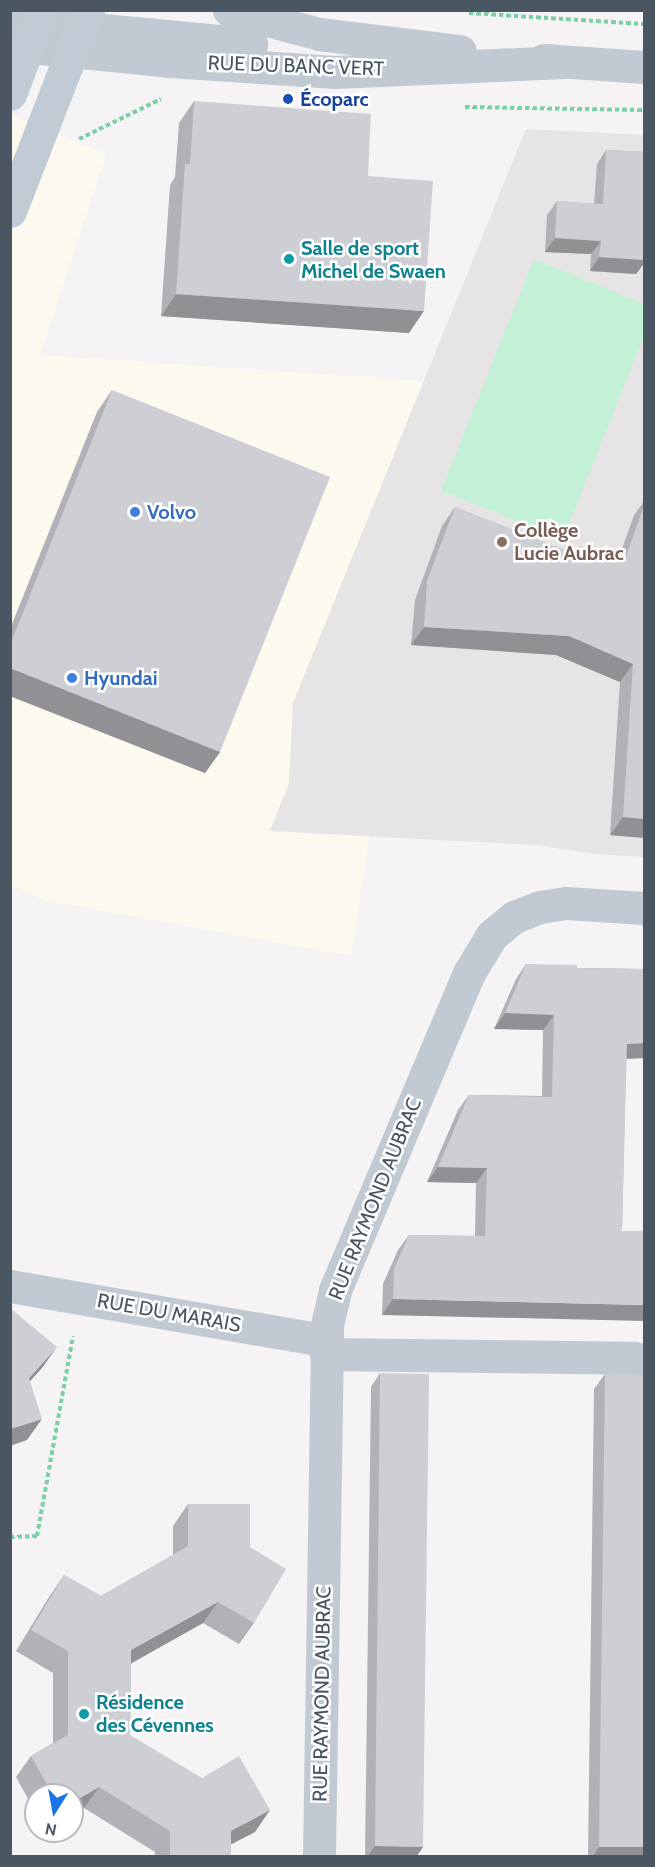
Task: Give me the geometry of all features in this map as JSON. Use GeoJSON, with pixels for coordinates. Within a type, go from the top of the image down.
{"type":"FeatureCollection","features":[{"type":"Feature","properties":{"kind":"main road"},"geometry":{"type":"LineString","coordinates":[[10,94],[19,47],[57,20]]}},
{"type":"Feature","properties":{"kind":"main road"},"geometry":{"type":"LineString","coordinates":[[10,212],[57,20]]}},
{"type":"Feature","properties":{"kind":"street","name":"RUE DU BANC VERT"},"geometry":{"type":"LineString","coordinates":[[229,10],[319,34],[564,62],[645,67]]}},
{"type":"Feature","properties":{"kind":"street","name":"RUE DU BANC VERT"},"geometry":{"type":"LineString","coordinates":[[19,47],[57,20],[310,49],[435,47]]}},
{"type":"Feature","properties":{"kind":"street","name":"RUE DU BANC VERT"},"geometry":{"type":"LineString","coordinates":[[57,20],[335,72],[564,62]]}},
{"type":"Feature","properties":{"kind":"street","name":"RUE RAYMOND AUBRAC"},"geometry":{"type":"LineString","coordinates":[[319,1857],[326,1347],[327,1325],[335,1290],[469,973],[492,935],[508,921],[540,907],[566,903],[645,908]]}},
{"type":"Feature","properties":{"kind":"street","name":"RUE DU MARAIS"},"geometry":{"type":"LineString","coordinates":[[10,1286],[326,1347],[634,1358],[645,1361]]}},
{"type":"Feature","properties":{"kind":"path"},"geometry":{"type":"LineString","coordinates":[[458,12],[645,24]]}},
{"type":"Feature","properties":{"kind":"path"},"geometry":{"type":"LineString","coordinates":[[89,134],[165,98]]}},
{"type":"Feature","properties":{"kind":"path"},"geometry":{"type":"LineString","coordinates":[[10,1537],[38,1536],[80,1298]]}},
{"type":"Feature","properties":{"kind":"shaded area"},"geometry":{"type":"Polygon","coordinates":[[[10,114],[106,154],[40,355],[424,381],[293,703],[289,783],[270,831],[370,835],[351,956],[44,900],[11,886],[10,114]]]}},
{"type":"Feature","properties":{"kind":"shaded area","name":"Collège Lucie Aubrac"},"geometry":{"type":"Polygon","coordinates":[[[526,129],[644,135],[644,857],[595,854],[536,845],[270,831],[289,783],[293,703],[526,129]]]}},
{"type":"Feature","properties":{"kind":"green space"},"geometry":{"type":"Polygon","coordinates":[[[534,259],[644,304],[644,336],[563,539],[441,491],[534,259]]]}},
{"type":"Feature","properties":{"kind":"building","name":"Salle de sport Michel de Swaen"},"geometry":{"type":"Polygon","coordinates":[[[194,101],[371,114],[368,176],[433,181],[424,311],[176,294],[185,164],[190,164],[194,101]]]}},
{"type":"Feature","properties":{"kind":"building"},"geometry":{"type":"Polygon","coordinates":[[[606,150],[645,152],[645,260],[599,257],[601,241],[555,238],[557,201],[603,204],[606,150]]]}},
{"type":"Feature","properties":{"kind":"building"},"geometry":{"type":"Polygon","coordinates":[[[112,390],[330,477],[220,752],[10,668],[10,645],[112,390]]]}},
{"type":"Feature","properties":{"kind":"building"},"geometry":{"type":"Polygon","coordinates":[[[645,503],[645,819],[623,817],[633,664],[569,636],[424,627],[427,581],[455,507],[577,555],[580,546],[624,562],[645,503]]]}},
{"type":"Feature","properties":{"kind":"building"},"geometry":{"type":"Polygon","coordinates":[[[526,964],[577,965],[577,968],[645,969],[645,1043],[627,1044],[622,1231],[645,1231],[645,1305],[393,1299],[394,1269],[409,1235],[485,1236],[487,1168],[438,1167],[469,1095],[552,1097],[554,1015],[505,1013],[526,964]]]}},
{"type":"Feature","properties":{"kind":"building"},"geometry":{"type":"Polygon","coordinates":[[[10,1308],[57,1347],[29,1378],[42,1419],[10,1429],[10,1308]]]}},
{"type":"Feature","properties":{"kind":"building"},"geometry":{"type":"Polygon","coordinates":[[[380,1373],[429,1374],[423,1847],[375,1846],[380,1373]]]}},
{"type":"Feature","properties":{"kind":"building"},"geometry":{"type":"Polygon","coordinates":[[[605,1374],[645,1375],[645,1847],[599,1847],[605,1374]]]}},
{"type":"Feature","properties":{"kind":"building","name":"Résidence des Cévennes"},"geometry":{"type":"Polygon","coordinates":[[[188,1504],[250,1504],[250,1547],[286,1569],[254,1623],[218,1602],[131,1650],[130,1735],[202,1778],[239,1756],[270,1810],[231,1831],[231,1857],[170,1857],[170,1831],[99,1787],[84,1796],[84,1783],[46,1783],[31,1756],[68,1735],[68,1651],[31,1630],[64,1575],[101,1596],[188,1546],[188,1504]]]}},
{"type":"Feature","properties":{"kind":"place","name":"Écoparc"},"geometry":{"type":"Point","coordinates":[288,99]}},
{"type":"Feature","properties":{"kind":"place","name":"Salle de sport Michel de Swaen"},"geometry":{"type":"Point","coordinates":[289,259]}},
{"type":"Feature","properties":{"kind":"place","name":"Volvo"},"geometry":{"type":"Point","coordinates":[135,512]}},
{"type":"Feature","properties":{"kind":"place","name":"Collège Lucie Aubrac"},"geometry":{"type":"Point","coordinates":[502,542]}},
{"type":"Feature","properties":{"kind":"place","name":"Hyundai"},"geometry":{"type":"Point","coordinates":[72,678]}},
{"type":"Feature","properties":{"kind":"place","name":"Résidence des Cévennes"},"geometry":{"type":"Point","coordinates":[84,1714]}}]}
